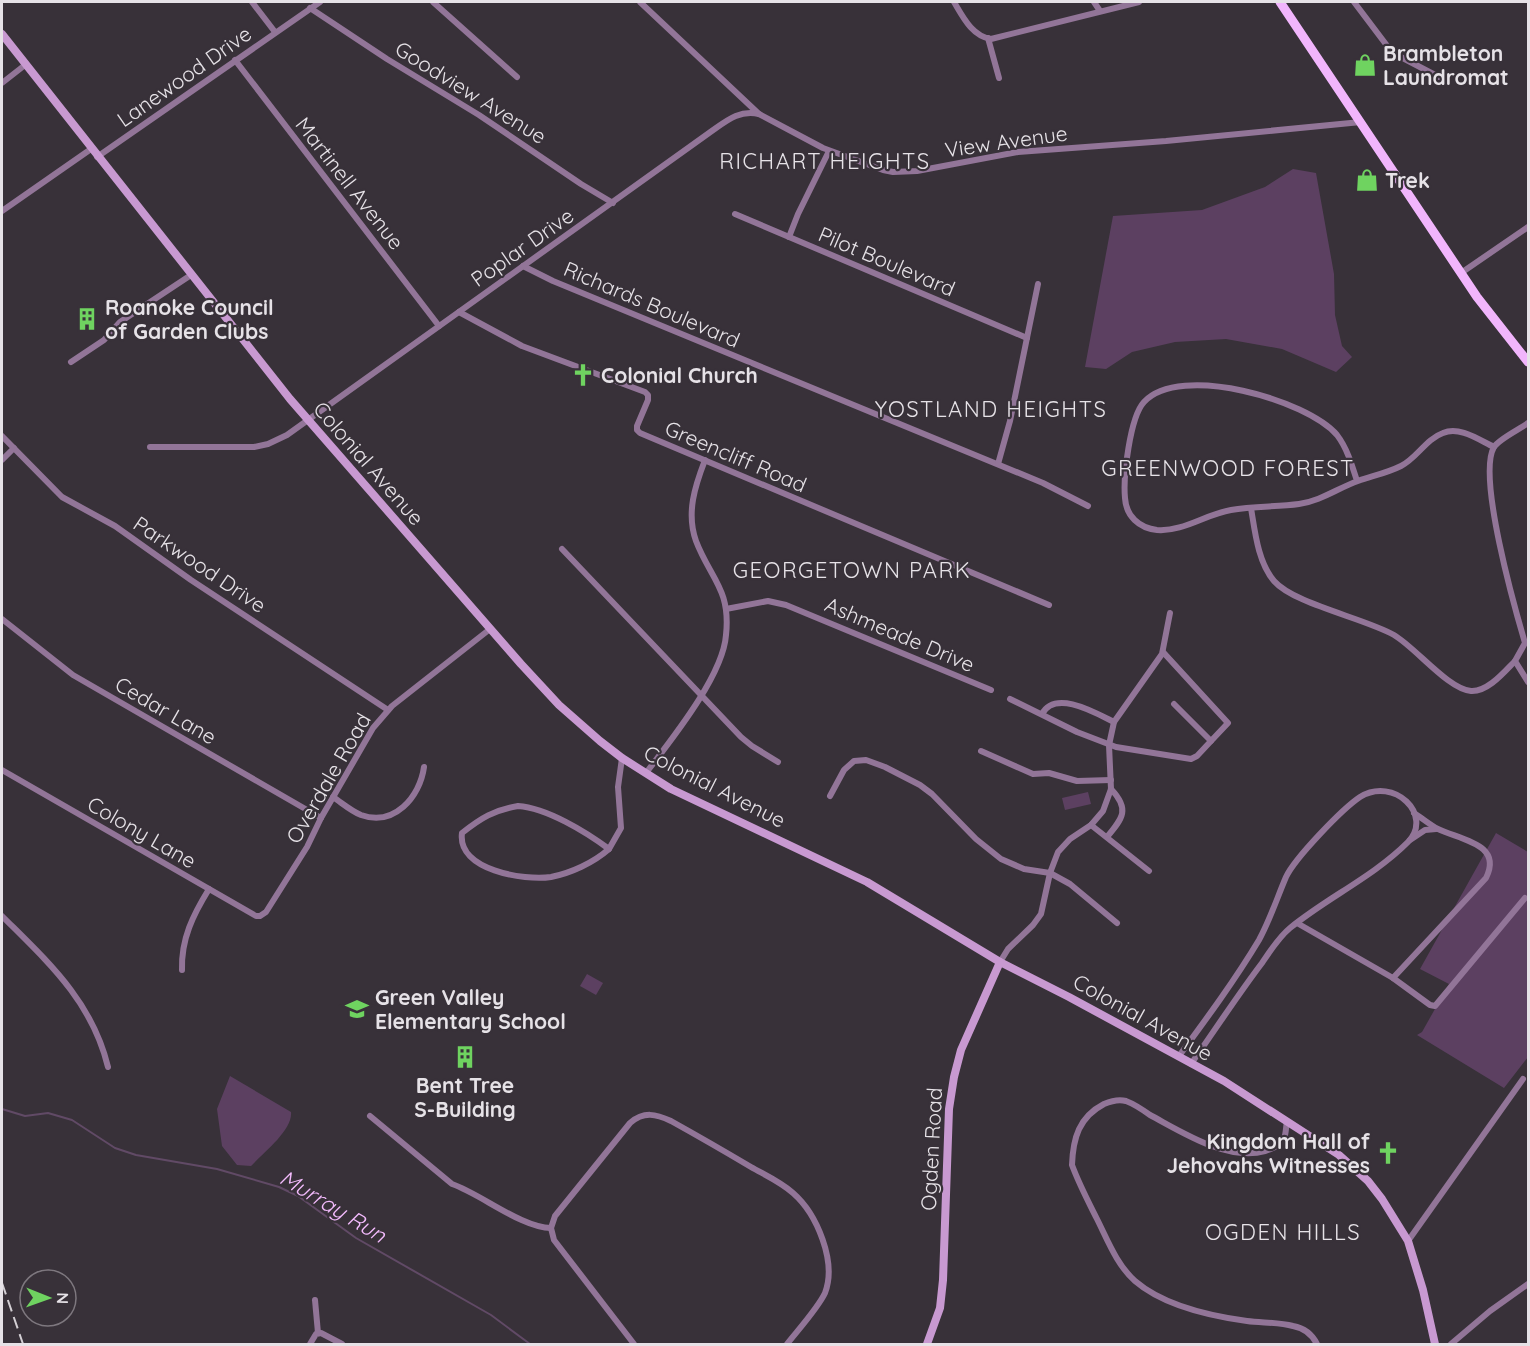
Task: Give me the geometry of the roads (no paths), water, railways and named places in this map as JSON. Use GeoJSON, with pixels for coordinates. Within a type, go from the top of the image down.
{"type":"FeatureCollection","features":[{"type":"Feature","properties":{"kind":"main road"},"geometry":{"type":"LineString","coordinates":[[1280,2],[1461,273],[1528,362]]}},
{"type":"Feature","properties":{"kind":"main road","name":"Colonial Avenue"},"geometry":{"type":"LineString","coordinates":[[2,34],[97,157],[308,420],[559,705],[622,758],[646,773],[706,807],[805,851],[867,882],[1000,962],[1224,1081],[1339,1155],[1368,1181],[1408,1241],[1423,1290],[1435,1344]]}},
{"type":"Feature","properties":{"kind":"main road","name":"Ogden Road"},"geometry":{"type":"LineString","coordinates":[[927,1344],[940,1308],[943,1280],[949,1109],[954,1077],[961,1050],[1000,962]]}},
{"type":"Feature","properties":{"kind":"street"},"geometry":{"type":"LineString","coordinates":[[252,2],[275,32]]}},
{"type":"Feature","properties":{"kind":"street","name":"Lanewood Drive"},"geometry":{"type":"LineString","coordinates":[[97,157],[320,2]]}},
{"type":"Feature","properties":{"kind":"street"},"geometry":{"type":"LineString","coordinates":[[433,2],[517,77]]}},
{"type":"Feature","properties":{"kind":"street","name":"View Avenue"},"geometry":{"type":"LineString","coordinates":[[640,2],[759,114],[829,151],[883,170],[906,172],[1018,152],[1166,141],[1361,122]]}},
{"type":"Feature","properties":{"kind":"street"},"geometry":{"type":"LineString","coordinates":[[954,2],[971,28],[988,38],[998,38],[1139,2]]}},
{"type":"Feature","properties":{"kind":"street"},"geometry":{"type":"LineString","coordinates":[[1094,2],[1100,11]]}},
{"type":"Feature","properties":{"kind":"street"},"geometry":{"type":"LineString","coordinates":[[1354,2],[1388,47],[1397,55],[1439,77]]}},
{"type":"Feature","properties":{"kind":"street","name":"Goodview Avenue"},"geometry":{"type":"LineString","coordinates":[[310,8],[613,203]]}},
{"type":"Feature","properties":{"kind":"street"},"geometry":{"type":"LineString","coordinates":[[988,38],[999,78]]}},
{"type":"Feature","properties":{"kind":"street","name":"Martinell Avenue"},"geometry":{"type":"LineString","coordinates":[[235,60],[440,326]]}},
{"type":"Feature","properties":{"kind":"street"},"geometry":{"type":"LineString","coordinates":[[2,83],[25,65]]}},
{"type":"Feature","properties":{"kind":"street","name":"Poplar Drive"},"geometry":{"type":"LineString","coordinates":[[150,447],[254,447],[278,440],[734,116],[750,112],[759,114]]}},
{"type":"Feature","properties":{"kind":"street"},"geometry":{"type":"LineString","coordinates":[[2,211],[91,149]]}},
{"type":"Feature","properties":{"kind":"street"},"geometry":{"type":"LineString","coordinates":[[789,237],[829,151]]}},
{"type":"Feature","properties":{"kind":"street","name":"Pilot Boulevard"},"geometry":{"type":"LineString","coordinates":[[735,214],[1027,338]]}},
{"type":"Feature","properties":{"kind":"street"},"geometry":{"type":"LineString","coordinates":[[1461,273],[1528,227]]}},
{"type":"Feature","properties":{"kind":"street","name":"Richards Boulevard"},"geometry":{"type":"LineString","coordinates":[[523,266],[554,281],[998,464],[1063,492],[1088,506]]}},
{"type":"Feature","properties":{"kind":"street"},"geometry":{"type":"LineString","coordinates":[[71,362],[104,340],[120,322],[191,275]]}},
{"type":"Feature","properties":{"kind":"street"},"geometry":{"type":"LineString","coordinates":[[998,464],[1010,421],[1038,284]]}},
{"type":"Feature","properties":{"kind":"street","name":"Greencliff Road"},"geometry":{"type":"LineString","coordinates":[[459,312],[522,346],[645,392],[648,400],[637,430],[640,433],[1049,606]]}},
{"type":"Feature","properties":{"kind":"street"},"geometry":{"type":"LineString","coordinates":[[1357,481],[1348,455],[1336,434],[1307,414],[1249,391],[1220,386],[1181,386],[1157,392],[1139,408],[1130,439],[1124,496],[1126,507],[1133,519],[1148,528],[1166,530],[1231,510],[1311,501],[1357,481],[1399,467],[1416,455],[1434,437],[1444,432],[1468,434],[1494,447]]}},
{"type":"Feature","properties":{"kind":"street"},"geometry":{"type":"LineString","coordinates":[[1251,508],[1257,541],[1268,573],[1287,592],[1394,635],[1420,653],[1453,684],[1461,688],[1470,691],[1484,688],[1515,661],[1525,643],[1510,591],[1492,501],[1491,470],[1494,447],[1528,423]]}},
{"type":"Feature","properties":{"kind":"street","name":"Parkwood Drive"},"geometry":{"type":"LineString","coordinates":[[2,436],[62,497],[115,526],[191,580],[388,710]]}},
{"type":"Feature","properties":{"kind":"street"},"geometry":{"type":"LineString","coordinates":[[2,460],[14,448]]}},
{"type":"Feature","properties":{"kind":"street"},"geometry":{"type":"LineString","coordinates":[[646,773],[701,694],[720,662],[724,648],[726,609],[719,584],[696,541],[693,528],[692,498],[705,460]]}},
{"type":"Feature","properties":{"kind":"street"},"geometry":{"type":"LineString","coordinates":[[562,549],[741,737],[778,762]]}},
{"type":"Feature","properties":{"kind":"street","name":"Ashmeade Drive"},"geometry":{"type":"LineString","coordinates":[[726,609],[768,601],[786,604],[991,690]]}},
{"type":"Feature","properties":{"kind":"street"},"geometry":{"type":"LineString","coordinates":[[1000,962],[1008,949],[1039,919],[1045,902],[1053,860],[1064,844],[1091,825],[1103,811],[1111,789],[1109,745],[1114,722],[1163,652],[1170,613]]}},
{"type":"Feature","properties":{"kind":"street","name":"Cedar Lane"},"geometry":{"type":"LineString","coordinates":[[2,619],[73,675],[321,818]]}},
{"type":"Feature","properties":{"kind":"street","name":"Overdale Road"},"geometry":{"type":"LineString","coordinates":[[266,912],[307,847],[321,818],[373,728],[388,710],[490,629]]}},
{"type":"Feature","properties":{"kind":"street"},"geometry":{"type":"LineString","coordinates":[[1010,699],[1109,745],[1191,759],[1197,756],[1228,723],[1163,652]]}},
{"type":"Feature","properties":{"kind":"street"},"geometry":{"type":"LineString","coordinates":[[1515,661],[1528,681]]}},
{"type":"Feature","properties":{"kind":"street"},"geometry":{"type":"LineString","coordinates":[[1042,714],[1044,709],[1051,704],[1069,704],[1114,722]]}},
{"type":"Feature","properties":{"kind":"street"},"geometry":{"type":"LineString","coordinates":[[1174,704],[1211,741]]}},
{"type":"Feature","properties":{"kind":"street"},"geometry":{"type":"LineString","coordinates":[[981,751],[1029,773],[1049,773],[1077,781],[1111,780]]}},
{"type":"Feature","properties":{"kind":"street"},"geometry":{"type":"LineString","coordinates":[[609,849],[575,827],[549,814],[518,806],[499,809],[478,821],[462,833],[461,841],[468,854],[484,866],[511,875],[525,878],[550,877],[574,870],[601,856],[609,849],[621,828],[618,787],[622,758]]}},
{"type":"Feature","properties":{"kind":"street"},"geometry":{"type":"LineString","coordinates":[[830,796],[850,764],[860,760],[866,760],[903,776],[932,794],[976,839],[1001,859],[1024,869],[1050,873],[1070,884],[1117,923]]}},
{"type":"Feature","properties":{"kind":"street"},"geometry":{"type":"LineString","coordinates":[[333,797],[363,816],[371,818],[386,816],[403,808],[415,794],[424,767]]}},
{"type":"Feature","properties":{"kind":"street","name":"Colony Lane"},"geometry":{"type":"LineString","coordinates":[[2,770],[256,916],[266,912]]}},
{"type":"Feature","properties":{"kind":"street"},"geometry":{"type":"LineString","coordinates":[[1107,837],[1120,822],[1123,812],[1122,803],[1111,789]]}},
{"type":"Feature","properties":{"kind":"street"},"geometry":{"type":"LineString","coordinates":[[1179,1056],[1231,985],[1260,937],[1287,875],[1321,833],[1361,797],[1381,791],[1400,795],[1408,802],[1414,813],[1437,829],[1470,841],[1483,849],[1490,857],[1491,867],[1486,878],[1393,978]]}},
{"type":"Feature","properties":{"kind":"street"},"geometry":{"type":"LineString","coordinates":[[1410,840],[1414,828],[1414,813]]}},
{"type":"Feature","properties":{"kind":"street"},"geometry":{"type":"LineString","coordinates":[[1091,825],[1149,871]]}},
{"type":"Feature","properties":{"kind":"street"},"geometry":{"type":"LineString","coordinates":[[1191,1064],[1282,936],[1297,923],[1368,876],[1410,840],[1425,830],[1437,829]]}},
{"type":"Feature","properties":{"kind":"street"},"geometry":{"type":"LineString","coordinates":[[182,970],[186,933],[209,889]]}},
{"type":"Feature","properties":{"kind":"street"},"geometry":{"type":"LineString","coordinates":[[1297,923],[1393,978],[1430,1005],[1435,1006],[1525,898]]}},
{"type":"Feature","properties":{"kind":"street"},"geometry":{"type":"LineString","coordinates":[[2,916],[73,991],[93,1023],[108,1067]]}},
{"type":"Feature","properties":{"kind":"street"},"geometry":{"type":"LineString","coordinates":[[1408,1241],[1523,1079]]}},
{"type":"Feature","properties":{"kind":"street"},"geometry":{"type":"LineString","coordinates":[[1287,1121],[1283,1141],[1276,1147],[1260,1153],[1240,1152],[1211,1146],[1126,1101],[1109,1102],[1095,1109],[1082,1122],[1072,1149],[1072,1165],[1117,1259],[1127,1274],[1137,1283],[1155,1296],[1198,1310],[1245,1321],[1293,1326],[1305,1330],[1317,1344]]}},
{"type":"Feature","properties":{"kind":"street"},"geometry":{"type":"LineString","coordinates":[[634,1344],[554,1240],[551,1228],[555,1216],[630,1123],[640,1116],[653,1114],[671,1121],[784,1186],[803,1204],[812,1219],[826,1251],[828,1281],[825,1293],[818,1304],[787,1344]]}},
{"type":"Feature","properties":{"kind":"street"},"geometry":{"type":"LineString","coordinates":[[370,1116],[452,1184],[466,1189],[531,1224],[551,1228]]}},
{"type":"Feature","properties":{"kind":"street"},"geometry":{"type":"LineString","coordinates":[[1451,1344],[1490,1311],[1528,1284]]}},
{"type":"Feature","properties":{"kind":"street"},"geometry":{"type":"LineString","coordinates":[[310,1344],[318,1333],[315,1300]]}},
{"type":"Feature","properties":{"kind":"street"},"geometry":{"type":"LineString","coordinates":[[318,1333],[342,1344]]}},
{"type":"Feature","properties":{"kind":"waterway","name":"Murray Run"},"geometry":{"type":"LineString","coordinates":[[2,1109],[25,1116],[48,1113],[72,1120],[115,1148],[136,1155],[217,1169],[279,1187],[298,1196],[356,1238],[491,1315],[530,1344]]}},
{"type":"Feature","properties":{"kind":"railway"},"geometry":{"type":"LineString","coordinates":[[2,1283],[23,1344]]}},
{"type":"Feature","properties":{"kind":"place","name":"Brambleton Laundromat"},"geometry":{"type":"Point","coordinates":[1365,65]}},
{"type":"Feature","properties":{"kind":"place","name":"Trek"},"geometry":{"type":"Point","coordinates":[1367,180]}},
{"type":"Feature","properties":{"kind":"place","name":"Roanoke Council of Garden Clubs"},"geometry":{"type":"Point","coordinates":[87,319]}},
{"type":"Feature","properties":{"kind":"place","name":"Colonial Church"},"geometry":{"type":"Point","coordinates":[583,375]}},
{"type":"Feature","properties":{"kind":"place","name":"Green Valley Elementary School"},"geometry":{"type":"Point","coordinates":[357,1009]}},
{"type":"Feature","properties":{"kind":"place","name":"Bent Tree S-Building"},"geometry":{"type":"Point","coordinates":[465,1057]}},
{"type":"Feature","properties":{"kind":"place","name":"Kingdom Hall of Jehovahs Witnesses"},"geometry":{"type":"Point","coordinates":[1388,1153]}},
{"type":"Feature","properties":{"kind":"district","name":"RICHART HEIGHTS"},"geometry":{"type":"Point","coordinates":[825,161]}},
{"type":"Feature","properties":{"kind":"district","name":"YOSTLAND HEIGHTS"},"geometry":{"type":"Point","coordinates":[991,409]}},
{"type":"Feature","properties":{"kind":"district","name":"GREENWOOD FOREST"},"geometry":{"type":"Point","coordinates":[1228,468]}},
{"type":"Feature","properties":{"kind":"district","name":"GEORGETOWN PARK"},"geometry":{"type":"Point","coordinates":[852,570]}},
{"type":"Feature","properties":{"kind":"district","name":"OGDEN HILLS"},"geometry":{"type":"Point","coordinates":[1283,1232]}}]}
